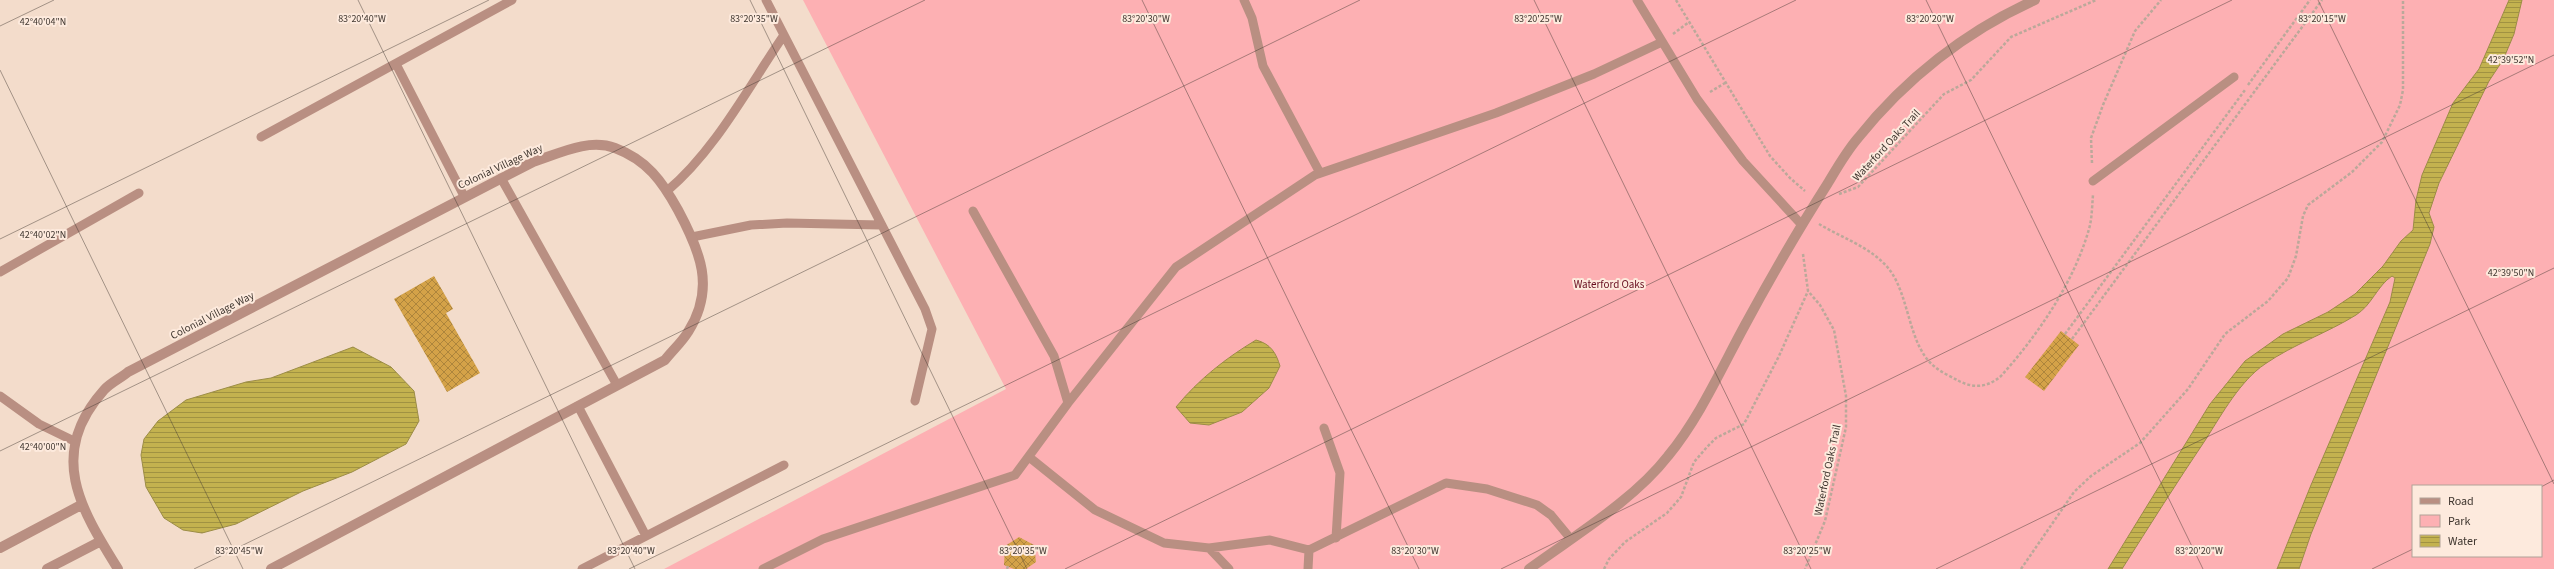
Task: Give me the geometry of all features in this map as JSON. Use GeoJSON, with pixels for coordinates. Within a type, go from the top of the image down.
{"type":"FeatureCollection","features":[{"type":"Feature","properties":{"kind":"street"},"geometry":{"type":"LineString","coordinates":[[1529,569],[1648,480],[1669,455],[1697,413],[1801,224],[1856,139],[1885,106],[1913,79],[1960,41],[2012,10],[2035,0]]}},
{"type":"Feature","properties":{"kind":"street","name":"Colonial Village Way"},"geometry":{"type":"LineString","coordinates":[[118,569],[81,505],[72,454],[78,429],[104,390],[128,372],[464,196],[533,162],[580,146],[614,147],[645,164],[663,182],[668,191],[692,236],[703,270],[701,297],[694,322],[688,334],[665,360],[271,569]]}},
{"type":"Feature","properties":{"kind":"street"},"geometry":{"type":"LineString","coordinates":[[0,548],[81,505]]}},
{"type":"Feature","properties":{"kind":"street"},"geometry":{"type":"LineString","coordinates":[[47,569],[101,541]]}},
{"type":"Feature","properties":{"kind":"lane"},"geometry":{"type":"LineString","coordinates":[[261,137],[512,0]]}},
{"type":"Feature","properties":{"kind":"lane"},"geometry":{"type":"LineString","coordinates":[[766,0],[925,309],[932,329],[915,401]]}},
{"type":"Feature","properties":{"kind":"lane"},"geometry":{"type":"LineString","coordinates":[[1244,0],[1252,18],[1263,66],[1320,173]]}},
{"type":"Feature","properties":{"kind":"lane"},"geometry":{"type":"LineString","coordinates":[[1637,0],[1697,99],[1743,161],[1801,224]]}},
{"type":"Feature","properties":{"kind":"lane"},"geometry":{"type":"LineString","coordinates":[[668,191],[693,167],[723,127],[784,35]]}},
{"type":"Feature","properties":{"kind":"lane"},"geometry":{"type":"LineString","coordinates":[[763,569],[823,539],[1015,475],[1068,403],[1176,267],[1289,191],[1320,173],[1496,113],[1594,74],[1662,42]]}},
{"type":"Feature","properties":{"kind":"lane"},"geometry":{"type":"LineString","coordinates":[[396,64],[464,196]]}},
{"type":"Feature","properties":{"kind":"lane"},"geometry":{"type":"LineString","coordinates":[[2093,181],[2234,77]]}},
{"type":"Feature","properties":{"kind":"lane"},"geometry":{"type":"LineString","coordinates":[[501,178],[617,385]]}},
{"type":"Feature","properties":{"kind":"lane"},"geometry":{"type":"LineString","coordinates":[[0,272],[140,193]]}},
{"type":"Feature","properties":{"kind":"lane"},"geometry":{"type":"LineString","coordinates":[[973,211],[1054,356],[1068,403]]}},
{"type":"Feature","properties":{"kind":"lane"},"geometry":{"type":"LineString","coordinates":[[692,236],[752,225],[881,225]]}},
{"type":"Feature","properties":{"kind":"lane"},"geometry":{"type":"LineString","coordinates":[[0,396],[39,424],[74,441]]}},
{"type":"Feature","properties":{"kind":"lane"},"geometry":{"type":"LineString","coordinates":[[578,406],[646,536]]}},
{"type":"Feature","properties":{"kind":"lane"},"geometry":{"type":"LineString","coordinates":[[1324,428],[1340,473],[1336,538]]}},
{"type":"Feature","properties":{"kind":"lane"},"geometry":{"type":"LineString","coordinates":[[1029,457],[1094,510],[1164,543],[1209,548],[1270,540],[1309,550],[1446,483],[1487,489],[1537,505],[1551,515],[1570,538]]}},
{"type":"Feature","properties":{"kind":"lane"},"geometry":{"type":"LineString","coordinates":[[582,569],[784,464]]}},
{"type":"Feature","properties":{"kind":"lane"},"geometry":{"type":"LineString","coordinates":[[1209,548],[1229,569]]}},
{"type":"Feature","properties":{"kind":"lane"},"geometry":{"type":"LineString","coordinates":[[1308,569],[1309,550]]}},
{"type":"Feature","properties":{"kind":"path"},"geometry":{"type":"LineString","coordinates":[[1676,0],[1770,156],[1790,178],[1806,191],[1821,193]]}},
{"type":"Feature","properties":{"kind":"path","name":"Waterford Oaks Trail"},"geometry":{"type":"LineString","coordinates":[[1821,193],[1833,195],[1846,194],[1858,187],[1944,94],[1971,80],[2011,37],[2096,0]]}},
{"type":"Feature","properties":{"kind":"path"},"geometry":{"type":"LineString","coordinates":[[1817,223],[1868,251],[1889,269],[1902,295],[1922,351],[1935,367],[1965,383],[1980,387],[1991,384],[2013,363],[2054,304],[2078,260],[2090,228],[2093,181],[2091,138],[2103,105],[2135,31],[2162,0]]}},
{"type":"Feature","properties":{"kind":"path"},"geometry":{"type":"LineString","coordinates":[[2065,334],[2310,0]]}},
{"type":"Feature","properties":{"kind":"path"},"geometry":{"type":"LineString","coordinates":[[2072,339],[2322,0]]}},
{"type":"Feature","properties":{"kind":"path"},"geometry":{"type":"LineString","coordinates":[[2021,569],[2041,544],[2074,492],[2097,471],[2140,443],[2188,389],[2225,334],[2268,301],[2288,278],[2296,256],[2303,216],[2308,205],[2352,172],[2382,142],[2400,105],[2403,90],[2403,0]]}},
{"type":"Feature","properties":{"kind":"path"},"geometry":{"type":"LineString","coordinates":[[1813,229],[1820,217]]}},
{"type":"Feature","properties":{"kind":"path"},"geometry":{"type":"LineString","coordinates":[[1604,569],[1609,559],[1625,542],[1667,513],[1681,497],[1694,462],[1707,447],[1716,438],[1744,424],[1795,325],[1808,291],[1802,251]]}},
{"type":"Feature","properties":{"kind":"path","name":"Waterford Oaks Trail"},"geometry":{"type":"LineString","coordinates":[[1805,569],[1825,521],[1846,427],[1846,396],[1834,330],[1820,305],[1808,291]]}},
{"type":"Feature","properties":{"kind":"green space","name":"Waterford Oaks"},"geometry":{"type":"Polygon","coordinates":[[[803,0],[2554,0],[2554,569],[664,569],[1006,389],[803,0]]]}},
{"type":"Feature","properties":{"kind":"water"},"geometry":{"type":"Polygon","coordinates":[[[2509,0],[2522,0],[2514,34],[2503,60],[2489,81],[2439,183],[2429,213],[2434,227],[2430,244],[2311,534],[2299,569],[2277,569],[2311,485],[2390,302],[2395,278],[2392,276],[2382,285],[2362,311],[2276,357],[2247,379],[2225,409],[2122,569],[2108,569],[2210,404],[2245,361],[2283,334],[2328,312],[2355,294],[2383,266],[2401,241],[2413,230],[2416,200],[2422,175],[2453,103],[2479,69],[2509,0]]]}},
{"type":"Feature","properties":{"kind":"water"},"geometry":{"type":"Polygon","coordinates":[[[1256,340],[1266,344],[1272,350],[1277,357],[1280,366],[1269,388],[1242,412],[1209,425],[1190,423],[1176,407],[1194,387],[1213,370],[1256,340]]]}},
{"type":"Feature","properties":{"kind":"water"},"geometry":{"type":"Polygon","coordinates":[[[353,347],[391,367],[414,391],[419,421],[406,444],[352,472],[303,491],[236,524],[202,533],[183,530],[164,518],[146,487],[141,455],[144,439],[158,421],[186,400],[246,382],[271,378],[353,347]]]}},
{"type":"Feature","properties":{"kind":"building"},"geometry":{"type":"Polygon","coordinates":[[[434,276],[453,309],[446,313],[480,373],[447,392],[394,299],[434,276]]]}},
{"type":"Feature","properties":{"kind":"building"},"geometry":{"type":"Polygon","coordinates":[[[2061,331],[2079,345],[2044,391],[2025,377],[2061,331]]]}},
{"type":"Feature","properties":{"kind":"building"},"geometry":{"type":"Polygon","coordinates":[[[1019,537],[1034,545],[1036,562],[1026,569],[1014,569],[1004,565],[1005,546],[1019,537]]]}}]}
